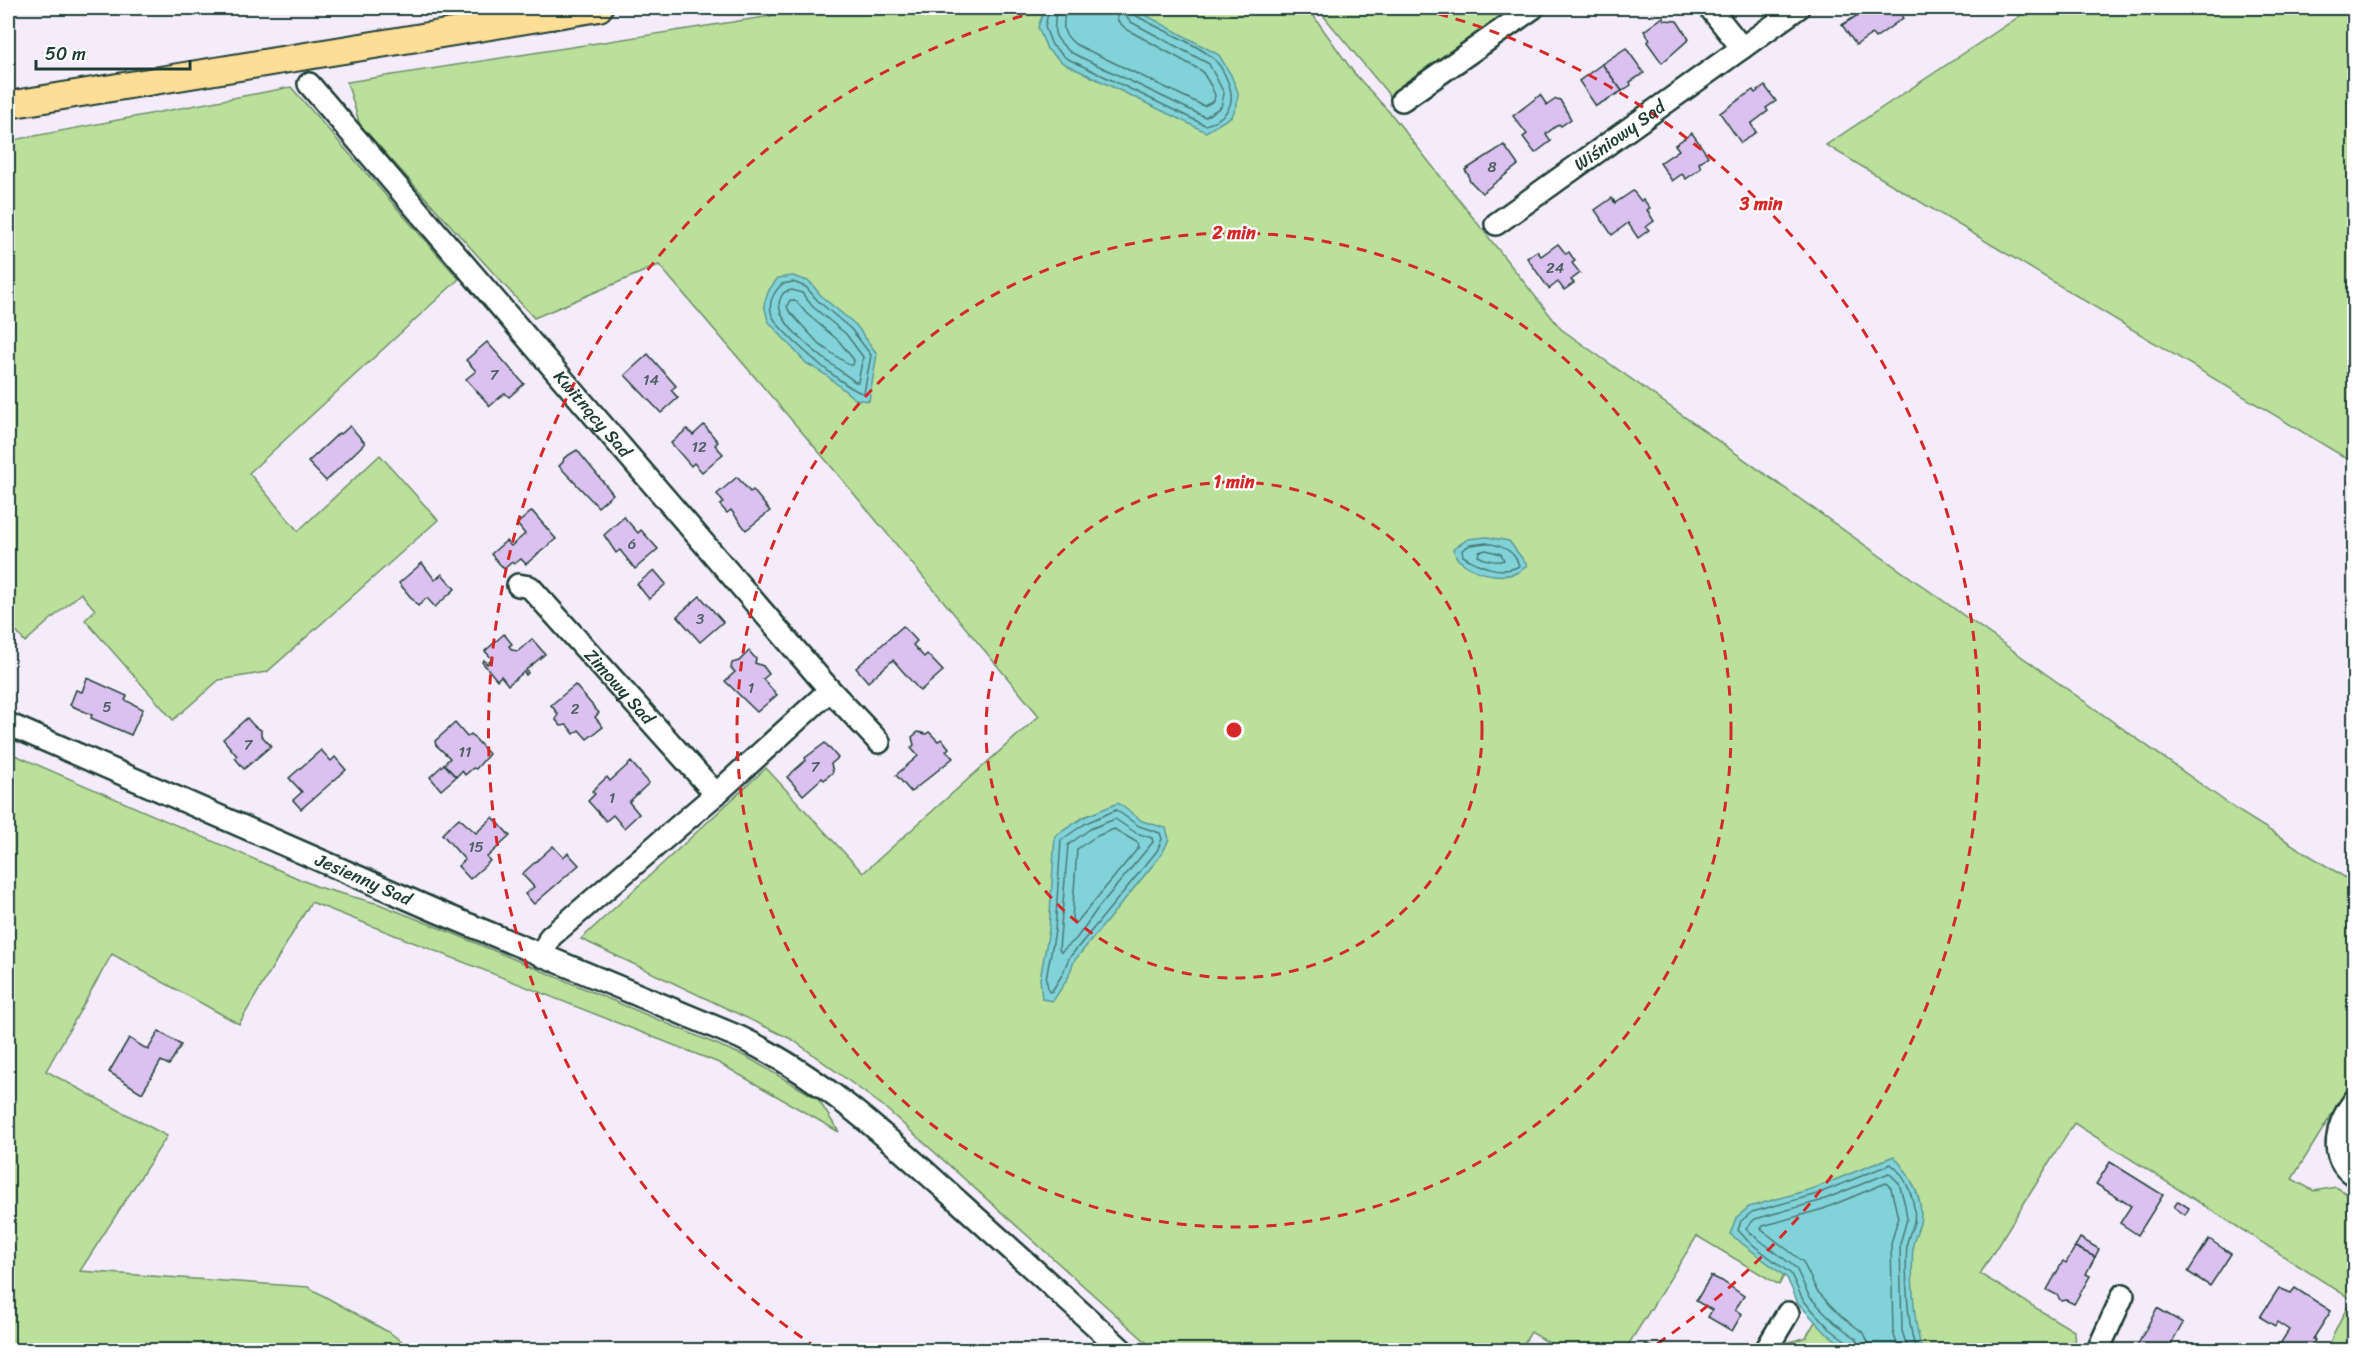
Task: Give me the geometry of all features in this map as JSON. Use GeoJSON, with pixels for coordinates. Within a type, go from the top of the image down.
{"type":"FeatureCollection","features":[{"type":"Feature","properties":{"kind":"main road"},"geometry":{"type":"LineString","coordinates":[[8,105],[550,11],[599,8]]}},
{"type":"Feature","properties":{"kind":"street"},"geometry":{"type":"LineString","coordinates":[[1402,100],[1533,8]]}},
{"type":"Feature","properties":{"kind":"street"},"geometry":{"type":"LineString","coordinates":[[1710,8],[1742,48]]}},
{"type":"Feature","properties":{"kind":"street","name":"Wiśniowy Sad"},"geometry":{"type":"LineString","coordinates":[[1496,224],[1798,8]]}},
{"type":"Feature","properties":{"kind":"street","name":"Kwitnący Sad"},"geometry":{"type":"LineString","coordinates":[[309,84],[830,690],[879,742]]}},
{"type":"Feature","properties":{"kind":"street","name":"Zimowy Sad"},"geometry":{"type":"LineString","coordinates":[[518,585],[530,587],[716,794]]}},
{"type":"Feature","properties":{"kind":"street"},"geometry":{"type":"LineString","coordinates":[[542,956],[550,937],[716,794],[830,690]]}},
{"type":"Feature","properties":{"kind":"street","name":"Jesienny Sad"},"geometry":{"type":"LineString","coordinates":[[8,724],[542,956],[760,1047],[791,1065],[850,1106],[1122,1350]]}},
{"type":"Feature","properties":{"kind":"street"},"geometry":{"type":"LineString","coordinates":[[2355,1101],[2340,1122],[2336,1152],[2344,1169],[2355,1175]]}},
{"type":"Feature","properties":{"kind":"street"},"geometry":{"type":"LineString","coordinates":[[2098,1350],[2123,1295]]}},
{"type":"Feature","properties":{"kind":"street"},"geometry":{"type":"LineString","coordinates":[[1766,1350],[1788,1313]]}},
{"type":"Feature","properties":{"kind":"green space"},"geometry":{"type":"Polygon","coordinates":[[[822,8],[1308,8],[1354,73],[1392,115],[1561,329],[2240,812],[2354,883],[2354,1078],[2292,1179],[2314,1191],[2336,1187],[2354,1198],[2354,1350],[2326,1350],[2351,1299],[2074,1123],[1980,1274],[2074,1331],[2075,1350],[1782,1350],[1787,1343],[1806,1337],[1830,1297],[1786,1272],[1779,1285],[1697,1236],[1625,1350],[1561,1350],[1531,1332],[1520,1350],[1155,1350],[883,1106],[793,1040],[581,939],[766,768],[863,873],[1039,716],[830,465],[659,265],[534,318],[360,125],[347,82],[822,8]]]}},
{"type":"Feature","properties":{"kind":"green space"},"geometry":{"type":"Polygon","coordinates":[[[1317,8],[1514,8],[1390,96],[1317,8]]]}},
{"type":"Feature","properties":{"kind":"green space"},"geometry":{"type":"Polygon","coordinates":[[[2032,8],[2354,8],[2354,463],[1826,145],[2032,8]]]}},
{"type":"Feature","properties":{"kind":"green space"},"geometry":{"type":"Polygon","coordinates":[[[291,87],[459,279],[249,473],[298,531],[380,455],[438,520],[267,672],[219,680],[173,720],[85,620],[95,610],[81,593],[25,642],[8,622],[8,141],[291,87]]]}},
{"type":"Feature","properties":{"kind":"green space"},"geometry":{"type":"Polygon","coordinates":[[[8,752],[318,887],[379,904],[747,1057],[818,1099],[839,1132],[719,1063],[311,902],[239,1024],[112,954],[46,1071],[167,1136],[80,1271],[308,1287],[390,1333],[414,1350],[8,1350],[8,752]]]}},
{"type":"Feature","properties":{"kind":"water"},"geometry":{"type":"Polygon","coordinates":[[[1045,8],[1133,8],[1219,55],[1238,92],[1237,105],[1232,116],[1206,132],[1063,63],[1047,49],[1038,27],[1045,8]]]}},
{"type":"Feature","properties":{"kind":"water"},"geometry":{"type":"Polygon","coordinates":[[[793,276],[810,282],[822,297],[856,325],[877,354],[869,401],[855,399],[826,375],[806,363],[768,321],[764,304],[769,290],[778,278],[793,276]]]}},
{"type":"Feature","properties":{"kind":"water"},"geometry":{"type":"Polygon","coordinates":[[[1487,537],[1509,541],[1527,565],[1521,571],[1513,574],[1494,575],[1475,570],[1458,559],[1453,549],[1468,539],[1487,537]]]}},
{"type":"Feature","properties":{"kind":"water"},"geometry":{"type":"Polygon","coordinates":[[[1118,803],[1142,821],[1166,828],[1169,839],[1162,854],[1074,961],[1068,978],[1053,1001],[1042,999],[1040,979],[1049,930],[1055,836],[1084,817],[1118,803]]]}},
{"type":"Feature","properties":{"kind":"water"},"geometry":{"type":"Polygon","coordinates":[[[1894,1156],[1915,1187],[1920,1205],[1920,1223],[1914,1239],[1912,1270],[1913,1298],[1922,1350],[1850,1350],[1826,1333],[1798,1303],[1787,1278],[1730,1234],[1736,1218],[1749,1207],[1815,1188],[1894,1156]]]}},
{"type":"Feature","properties":{"kind":"building"},"geometry":{"type":"Polygon","coordinates":[[[1858,8],[1896,8],[1903,18],[1875,38],[1872,34],[1856,45],[1842,25],[1858,15],[1855,10],[1858,8]]]}},
{"type":"Feature","properties":{"kind":"building"},"geometry":{"type":"Polygon","coordinates":[[[1663,17],[1665,20],[1677,21],[1689,39],[1662,63],[1647,42],[1650,40],[1644,31],[1663,17]]]}},
{"type":"Feature","properties":{"kind":"building"},"geometry":{"type":"Polygon","coordinates":[[[1626,48],[1644,73],[1630,82],[1631,85],[1622,91],[1602,64],[1626,48]]]}},
{"type":"Feature","properties":{"kind":"building"},"geometry":{"type":"Polygon","coordinates":[[[1602,64],[1622,91],[1596,106],[1579,81],[1602,64]]]}},
{"type":"Feature","properties":{"kind":"building"},"geometry":{"type":"Polygon","coordinates":[[[1765,86],[1776,101],[1766,108],[1768,111],[1751,124],[1756,132],[1741,143],[1720,113],[1753,90],[1755,93],[1765,86]]]}},
{"type":"Feature","properties":{"kind":"building"},"geometry":{"type":"Polygon","coordinates":[[[1540,95],[1547,105],[1556,99],[1560,100],[1571,119],[1561,126],[1559,124],[1546,134],[1551,141],[1535,153],[1523,137],[1527,134],[1513,116],[1540,95]]]}},
{"type":"Feature","properties":{"kind":"building"},"geometry":{"type":"Polygon","coordinates":[[[1692,133],[1708,156],[1699,163],[1701,168],[1686,179],[1682,174],[1672,181],[1660,163],[1679,150],[1675,145],[1692,133]]]}},
{"type":"Feature","properties":{"kind":"building"},"geometry":{"type":"Polygon","coordinates":[[[1504,145],[1518,165],[1482,193],[1469,180],[1465,170],[1504,145]]]}},
{"type":"Feature","properties":{"kind":"building"},"geometry":{"type":"Polygon","coordinates":[[[1633,191],[1650,208],[1647,210],[1654,221],[1646,227],[1649,230],[1638,238],[1628,223],[1612,235],[1595,210],[1612,198],[1615,203],[1633,191]]]}},
{"type":"Feature","properties":{"kind":"building"},"geometry":{"type":"Polygon","coordinates":[[[1558,244],[1566,254],[1569,252],[1575,261],[1572,263],[1580,273],[1571,280],[1574,283],[1564,290],[1558,282],[1549,289],[1527,258],[1537,251],[1541,256],[1558,244]]]}},
{"type":"Feature","properties":{"kind":"building"},"geometry":{"type":"Polygon","coordinates":[[[487,342],[524,384],[509,397],[505,393],[490,406],[466,379],[476,371],[466,360],[487,342]]]}},
{"type":"Feature","properties":{"kind":"building"},"geometry":{"type":"Polygon","coordinates":[[[648,354],[676,386],[671,390],[678,398],[661,413],[625,375],[648,354]]]}},
{"type":"Feature","properties":{"kind":"building"},"geometry":{"type":"Polygon","coordinates":[[[704,425],[718,442],[715,445],[723,454],[702,472],[694,463],[691,466],[671,443],[687,429],[693,435],[704,425]]]}},
{"type":"Feature","properties":{"kind":"building"},"geometry":{"type":"Polygon","coordinates":[[[350,426],[365,443],[326,481],[308,462],[339,433],[341,434],[350,426]]]}},
{"type":"Feature","properties":{"kind":"building"},"geometry":{"type":"Polygon","coordinates":[[[577,450],[613,494],[598,507],[559,466],[564,458],[577,450]]]}},
{"type":"Feature","properties":{"kind":"building"},"geometry":{"type":"Polygon","coordinates":[[[737,477],[750,492],[753,490],[770,511],[746,530],[731,510],[727,513],[720,505],[723,502],[717,494],[737,477]]]}},
{"type":"Feature","properties":{"kind":"building"},"geometry":{"type":"Polygon","coordinates":[[[532,511],[556,539],[526,564],[521,559],[514,564],[512,562],[504,569],[491,554],[506,541],[511,546],[525,534],[517,524],[532,511]]]}},
{"type":"Feature","properties":{"kind":"building"},"geometry":{"type":"Polygon","coordinates":[[[624,517],[638,533],[641,530],[658,549],[635,569],[620,550],[616,553],[604,535],[624,517]]]}},
{"type":"Feature","properties":{"kind":"building"},"geometry":{"type":"Polygon","coordinates":[[[422,563],[435,580],[442,574],[455,589],[435,607],[427,598],[418,606],[399,583],[422,563]]]}},
{"type":"Feature","properties":{"kind":"building"},"geometry":{"type":"Polygon","coordinates":[[[654,570],[666,584],[649,599],[637,584],[654,570]]]}},
{"type":"Feature","properties":{"kind":"building"},"geometry":{"type":"Polygon","coordinates":[[[700,596],[723,622],[700,642],[677,616],[700,596]]]}},
{"type":"Feature","properties":{"kind":"building"},"geometry":{"type":"Polygon","coordinates":[[[903,626],[917,641],[913,645],[924,657],[927,654],[943,671],[920,691],[893,660],[868,682],[856,668],[903,626]]]}},
{"type":"Feature","properties":{"kind":"building"},"geometry":{"type":"Polygon","coordinates":[[[504,634],[512,644],[509,646],[512,650],[518,651],[532,639],[545,654],[526,670],[528,673],[526,675],[524,672],[508,685],[501,676],[497,680],[482,662],[484,660],[487,664],[492,659],[485,651],[504,634]]]}},
{"type":"Feature","properties":{"kind":"building"},"geometry":{"type":"Polygon","coordinates":[[[749,651],[756,659],[755,663],[763,666],[769,674],[763,679],[777,695],[757,712],[725,681],[735,672],[731,668],[732,663],[739,661],[749,651]]]}},
{"type":"Feature","properties":{"kind":"building"},"geometry":{"type":"Polygon","coordinates":[[[87,678],[127,696],[125,700],[143,709],[131,735],[91,718],[92,715],[70,705],[76,690],[82,692],[87,678]]]}},
{"type":"Feature","properties":{"kind":"building"},"geometry":{"type":"Polygon","coordinates":[[[575,685],[599,713],[595,717],[603,727],[587,739],[579,730],[574,734],[567,725],[561,726],[556,720],[558,714],[551,705],[575,685]]]}},
{"type":"Feature","properties":{"kind":"building"},"geometry":{"type":"Polygon","coordinates":[[[247,718],[261,730],[261,735],[271,746],[244,769],[223,739],[247,718]]]}},
{"type":"Feature","properties":{"kind":"building"},"geometry":{"type":"Polygon","coordinates":[[[455,723],[467,737],[471,734],[489,754],[476,769],[473,768],[465,775],[462,771],[456,777],[444,764],[450,758],[436,745],[435,741],[455,723]]]}},
{"type":"Feature","properties":{"kind":"building"},"geometry":{"type":"Polygon","coordinates":[[[918,732],[926,734],[929,732],[938,741],[942,739],[949,748],[946,751],[953,758],[911,792],[896,775],[918,756],[911,748],[914,745],[912,737],[918,732]]]}},
{"type":"Feature","properties":{"kind":"building"},"geometry":{"type":"Polygon","coordinates":[[[825,743],[838,758],[831,764],[833,772],[824,780],[822,778],[803,795],[787,777],[806,760],[805,758],[825,743]]]}},
{"type":"Feature","properties":{"kind":"building"},"geometry":{"type":"Polygon","coordinates":[[[321,750],[331,761],[335,757],[346,770],[301,809],[293,800],[302,792],[289,778],[321,750]]]}},
{"type":"Feature","properties":{"kind":"building"},"geometry":{"type":"Polygon","coordinates":[[[631,762],[649,783],[629,802],[639,814],[624,828],[613,815],[606,821],[588,801],[595,794],[592,791],[607,777],[610,781],[631,762]]]}},
{"type":"Feature","properties":{"kind":"building"},"geometry":{"type":"Polygon","coordinates":[[[444,764],[456,777],[441,790],[430,777],[444,764]]]}},
{"type":"Feature","properties":{"kind":"building"},"geometry":{"type":"Polygon","coordinates":[[[493,817],[510,836],[487,857],[490,861],[470,879],[458,866],[465,860],[442,834],[459,818],[476,833],[493,817]]]}},
{"type":"Feature","properties":{"kind":"building"},"geometry":{"type":"Polygon","coordinates":[[[553,846],[563,857],[568,853],[579,865],[534,904],[525,894],[534,887],[522,874],[553,846]]]}},
{"type":"Feature","properties":{"kind":"building"},"geometry":{"type":"Polygon","coordinates":[[[159,1031],[181,1045],[169,1065],[161,1061],[142,1093],[109,1072],[129,1038],[148,1050],[159,1031]]]}},
{"type":"Feature","properties":{"kind":"building"},"geometry":{"type":"Polygon","coordinates":[[[2110,1162],[2163,1195],[2138,1235],[2120,1223],[2131,1206],[2096,1184],[2110,1162]]]}},
{"type":"Feature","properties":{"kind":"building"},"geometry":{"type":"Polygon","coordinates":[[[2178,1201],[2189,1208],[2185,1215],[2174,1207],[2178,1201]]]}},
{"type":"Feature","properties":{"kind":"building"},"geometry":{"type":"Polygon","coordinates":[[[2080,1238],[2099,1249],[2095,1257],[2075,1247],[2080,1238]]]}},
{"type":"Feature","properties":{"kind":"building"},"geometry":{"type":"Polygon","coordinates":[[[2209,1239],[2231,1254],[2210,1286],[2188,1272],[2209,1239]]]}},
{"type":"Feature","properties":{"kind":"building"},"geometry":{"type":"Polygon","coordinates":[[[2075,1247],[2095,1257],[2086,1274],[2090,1276],[2074,1304],[2066,1300],[2061,1301],[2057,1295],[2047,1290],[2063,1261],[2066,1263],[2075,1247]]]}},
{"type":"Feature","properties":{"kind":"building"},"geometry":{"type":"Polygon","coordinates":[[[1711,1276],[1744,1296],[1735,1310],[1742,1314],[1732,1331],[1708,1317],[1712,1310],[1696,1301],[1711,1276]]]}},
{"type":"Feature","properties":{"kind":"building"},"geometry":{"type":"Polygon","coordinates":[[[2279,1288],[2291,1293],[2295,1288],[2331,1311],[2313,1339],[2315,1340],[2309,1350],[2276,1350],[2289,1330],[2277,1322],[2275,1326],[2260,1317],[2279,1288]]]}},
{"type":"Feature","properties":{"kind":"building"},"geometry":{"type":"Polygon","coordinates":[[[2157,1308],[2183,1323],[2168,1350],[2135,1350],[2157,1308]]]}},
{"type":"Feature","properties":{"kind":"building"},"geometry":{"type":"Polygon","coordinates":[[[1646,1344],[1656,1350],[1642,1350],[1646,1344]]]}}]}
